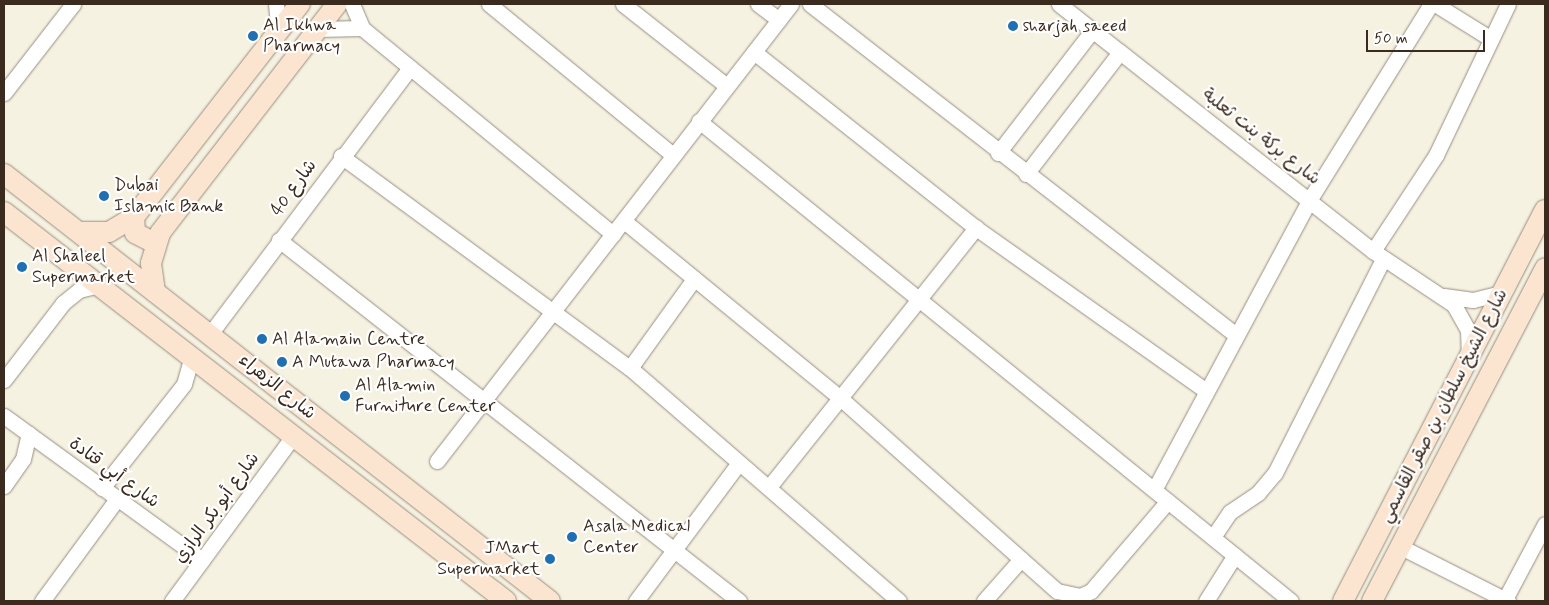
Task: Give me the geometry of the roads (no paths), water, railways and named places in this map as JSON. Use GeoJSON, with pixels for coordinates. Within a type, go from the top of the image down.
{"type":"FeatureCollection","features":[{"type":"Feature","properties":{"kind":"main road"},"geometry":{"type":"LineString","coordinates":[[80,232],[109,232],[134,217],[300,4]]}},
{"type":"Feature","properties":{"kind":"main road"},"geometry":{"type":"LineString","coordinates":[[155,292],[151,263],[156,243],[171,216],[337,4]]}},
{"type":"Feature","properties":{"kind":"main road","name":"شارع الزهراء"},"geometry":{"type":"LineString","coordinates":[[4,174],[550,601]]}},
{"type":"Feature","properties":{"kind":"main road","name":"شارع الشيخ سلطان بن صقر القاسمي"},"geometry":{"type":"LineString","coordinates":[[1343,601],[1545,210]]}},
{"type":"Feature","properties":{"kind":"main road","name":"شارع الزهراء"},"geometry":{"type":"LineString","coordinates":[[4,212],[506,601]]}},
{"type":"Feature","properties":{"kind":"main road"},"geometry":{"type":"LineString","coordinates":[[134,217],[135,233],[156,243]]}},
{"type":"Feature","properties":{"kind":"main road","name":"شارع الشيخ سلطان بن صقر القاسمي"},"geometry":{"type":"LineString","coordinates":[[1372,601],[1545,268]]}},
{"type":"Feature","properties":{"kind":"main road"},"geometry":{"type":"LineString","coordinates":[[1431,488],[1423,488],[1418,478],[1446,403]]}},
{"type":"Feature","properties":{"kind":"street"},"geometry":{"type":"LineString","coordinates":[[4,92],[73,4]]}},
{"type":"Feature","properties":{"kind":"street"},"geometry":{"type":"LineString","coordinates":[[276,4],[279,31]]}},
{"type":"Feature","properties":{"kind":"street"},"geometry":{"type":"LineString","coordinates":[[352,4],[362,28],[613,234]]}},
{"type":"Feature","properties":{"kind":"street"},"geometry":{"type":"LineString","coordinates":[[489,4],[673,155]]}},
{"type":"Feature","properties":{"kind":"street"},"geometry":{"type":"LineString","coordinates":[[623,4],[727,86]]}},
{"type":"Feature","properties":{"kind":"street"},"geometry":{"type":"LineString","coordinates":[[758,4],[779,20]]}},
{"type":"Feature","properties":{"kind":"street"},"geometry":{"type":"LineString","coordinates":[[438,461],[556,311],[699,121],[791,4]]}},
{"type":"Feature","properties":{"kind":"street"},"geometry":{"type":"LineString","coordinates":[[810,4],[998,153],[1236,335]]}},
{"type":"Feature","properties":{"kind":"street","name":"شارع بركة بنت ثعلبة"},"geometry":{"type":"LineString","coordinates":[[1059,4],[1310,199],[1378,255],[1443,296],[1463,316],[1468,330],[1469,358]]}},
{"type":"Feature","properties":{"kind":"street"},"geometry":{"type":"LineString","coordinates":[[1154,490],[1310,199],[1433,4],[1491,39]]}},
{"type":"Feature","properties":{"kind":"street"},"geometry":{"type":"LineString","coordinates":[[1213,537],[1230,512],[1258,493],[1275,473],[1378,255],[1436,155],[1508,4]]}},
{"type":"Feature","properties":{"kind":"street"},"geometry":{"type":"LineString","coordinates":[[317,29],[362,28]]}},
{"type":"Feature","properties":{"kind":"street"},"geometry":{"type":"LineString","coordinates":[[998,153],[1092,30]]}},
{"type":"Feature","properties":{"kind":"street"},"geometry":{"type":"LineString","coordinates":[[754,52],[976,228],[1206,391]]}},
{"type":"Feature","properties":{"kind":"street"},"geometry":{"type":"LineString","coordinates":[[1026,174],[1120,52]]}},
{"type":"Feature","properties":{"kind":"street","name":"شارع 40"},"geometry":{"type":"LineString","coordinates":[[210,334],[340,156],[410,68]]}},
{"type":"Feature","properties":{"kind":"street"},"geometry":{"type":"LineString","coordinates":[[699,121],[920,296],[1235,555],[1273,595],[1291,601]]}},
{"type":"Feature","properties":{"kind":"street"},"geometry":{"type":"LineString","coordinates":[[340,156],[556,311],[630,368],[899,601]]}},
{"type":"Feature","properties":{"kind":"street"},"geometry":{"type":"LineString","coordinates":[[624,221],[838,396],[1068,599],[1091,591],[1168,501]]}},
{"type":"Feature","properties":{"kind":"street"},"geometry":{"type":"LineString","coordinates":[[769,487],[838,396],[976,228]]}},
{"type":"Feature","properties":{"kind":"street"},"geometry":{"type":"LineString","coordinates":[[279,240],[739,601]]}},
{"type":"Feature","properties":{"kind":"street"},"geometry":{"type":"LineString","coordinates":[[630,368],[694,278]]}},
{"type":"Feature","properties":{"kind":"street"},"geometry":{"type":"LineString","coordinates":[[4,380],[63,303],[79,290],[99,285]]}},
{"type":"Feature","properties":{"kind":"street","name":"شارع بركة بنت ثعلبة"},"geometry":{"type":"LineString","coordinates":[[1443,296],[1473,300],[1502,293]]}},
{"type":"Feature","properties":{"kind":"street"},"geometry":{"type":"LineString","coordinates":[[102,488],[184,384],[192,356]]}},
{"type":"Feature","properties":{"kind":"street","name":"شارع أبي قتادة"},"geometry":{"type":"LineString","coordinates":[[4,416],[202,560]]}},
{"type":"Feature","properties":{"kind":"street"},"geometry":{"type":"LineString","coordinates":[[4,486],[23,459],[29,434]]}},
{"type":"Feature","properties":{"kind":"street","name":"شارع أبو بكر الرازي"},"geometry":{"type":"LineString","coordinates":[[172,601],[293,436]]}},
{"type":"Feature","properties":{"kind":"street"},"geometry":{"type":"LineString","coordinates":[[636,601],[739,463]]}},
{"type":"Feature","properties":{"kind":"street"},"geometry":{"type":"LineString","coordinates":[[42,601],[118,499]]}},
{"type":"Feature","properties":{"kind":"street"},"geometry":{"type":"LineString","coordinates":[[1401,546],[1506,601],[1545,524]]}},
{"type":"Feature","properties":{"kind":"street"},"geometry":{"type":"LineString","coordinates":[[1206,601],[1235,555]]}},
{"type":"Feature","properties":{"kind":"street"},"geometry":{"type":"LineString","coordinates":[[984,601],[1021,559]]}},
{"type":"Feature","properties":{"kind":"place","name":"sharjah saeed"},"geometry":{"type":"Point","coordinates":[1013,26]}},
{"type":"Feature","properties":{"kind":"place","name":"Al Ikhwa Pharmacy"},"geometry":{"type":"Point","coordinates":[253,36]}},
{"type":"Feature","properties":{"kind":"place","name":"Dubai Islamic Bank"},"geometry":{"type":"Point","coordinates":[104,196]}},
{"type":"Feature","properties":{"kind":"place","name":"Al Shaleel Supermarket"},"geometry":{"type":"Point","coordinates":[22,267]}},
{"type":"Feature","properties":{"kind":"place","name":"Al Alamain Centre"},"geometry":{"type":"Point","coordinates":[262,339]}},
{"type":"Feature","properties":{"kind":"place","name":"A Mutawa Pharmacy"},"geometry":{"type":"Point","coordinates":[282,362]}},
{"type":"Feature","properties":{"kind":"place","name":"Al Alamin Furniture Center"},"geometry":{"type":"Point","coordinates":[345,396]}},
{"type":"Feature","properties":{"kind":"place","name":"Asala Medical Center"},"geometry":{"type":"Point","coordinates":[572,537]}},
{"type":"Feature","properties":{"kind":"place","name":"JMart Supermarket"},"geometry":{"type":"Point","coordinates":[550,559]}}]}
